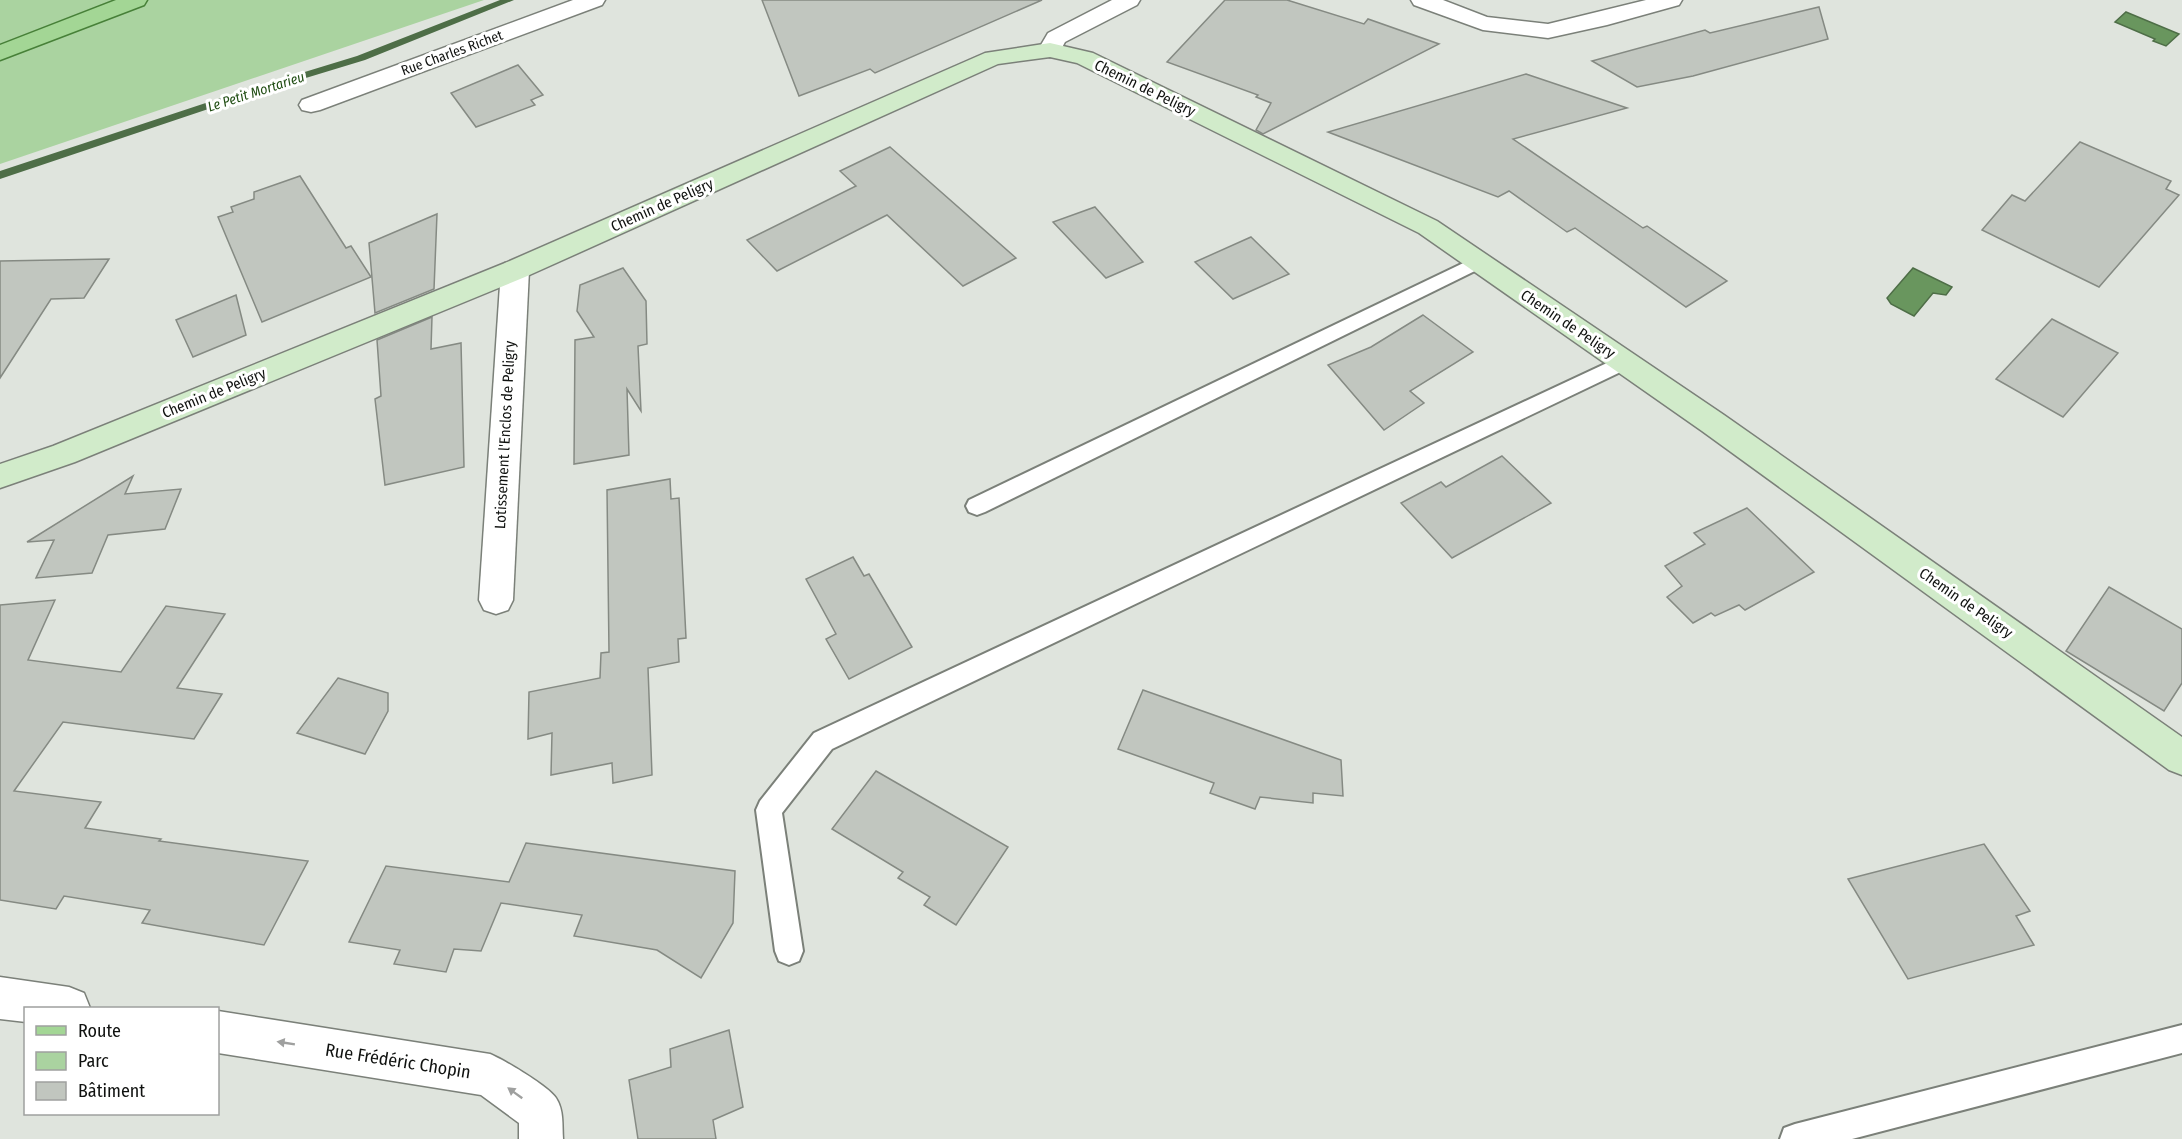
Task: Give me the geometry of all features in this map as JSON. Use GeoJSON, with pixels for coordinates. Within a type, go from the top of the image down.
{"type":"FeatureCollection","features":[{"type":"Feature","properties":{"kind":"main road"},"geometry":{"type":"LineString","coordinates":[[0,52],[135,0]]}},
{"type":"Feature","properties":{"kind":"street","name":"Rue Charles Richet"},"geometry":{"type":"LineString","coordinates":[[311,105],[594,0]]}},
{"type":"Feature","properties":{"kind":"street"},"geometry":{"type":"LineString","coordinates":[[1422,0],[1483,23],[1548,31],[1671,0]]}},
{"type":"Feature","properties":{"kind":"street"},"geometry":{"type":"LineString","coordinates":[[1050,50],[1056,38],[1116,2]]}},
{"type":"Feature","properties":{"kind":"street","name":"Chemin de Peligry"},"geometry":{"type":"LineString","coordinates":[[0,476],[64,454],[515,270],[993,58],[1050,50],[1085,58],[1428,227],[1713,423],[2182,758]]}},
{"type":"Feature","properties":{"kind":"street","name":"Lotissement l'Enclos de Peligry"},"geometry":{"type":"LineString","coordinates":[[496,600],[515,270]]}},
{"type":"Feature","properties":{"kind":"street"},"geometry":{"type":"LineString","coordinates":[[0,998],[62,1007]]}},
{"type":"Feature","properties":{"kind":"street","name":"Rue Frédéric Chopin"},"geometry":{"type":"LineString","coordinates":[[219,1032],[490,1075],[540,1112],[541,1139]]}},
{"type":"Feature","properties":{"kind":"lane"},"geometry":{"type":"LineString","coordinates":[[977,506],[1478,262]]}},
{"type":"Feature","properties":{"kind":"lane"},"geometry":{"type":"LineString","coordinates":[[789,951],[769,810],[823,741],[1624,362]]}},
{"type":"Feature","properties":{"kind":"lane"},"geometry":{"type":"LineString","coordinates":[[1795,1139],[2182,1039]]}},
{"type":"Feature","properties":{"kind":"green space"},"geometry":{"type":"Polygon","coordinates":[[[0,0],[484,0],[0,164],[0,0]]]}},
{"type":"Feature","properties":{"kind":"shaded area"},"geometry":{"type":"Polygon","coordinates":[[[2126,12],[2179,34],[2166,46],[2153,41],[2155,39],[2115,22],[2126,12]]]}},
{"type":"Feature","properties":{"kind":"shaded area"},"geometry":{"type":"Polygon","coordinates":[[[1913,268],[1952,287],[1946,295],[1933,293],[1914,316],[1891,304],[1887,298],[1913,268]]]}},
{"type":"Feature","properties":{"kind":"building"},"geometry":{"type":"Polygon","coordinates":[[[762,0],[1042,0],[875,73],[870,69],[799,96],[762,0]]]}},
{"type":"Feature","properties":{"kind":"building"},"geometry":{"type":"Polygon","coordinates":[[[1225,0],[1287,0],[1364,24],[1368,19],[1439,44],[1263,134],[1256,130],[1271,103],[1256,97],[1258,95],[1167,62],[1225,0]]]}},
{"type":"Feature","properties":{"kind":"building"},"geometry":{"type":"Polygon","coordinates":[[[1819,7],[1828,39],[1693,76],[1637,87],[1592,61],[1705,30],[1710,33],[1819,7]]]}},
{"type":"Feature","properties":{"kind":"building"},"geometry":{"type":"Polygon","coordinates":[[[518,65],[543,95],[531,100],[535,105],[476,127],[451,93],[518,65]]]}},
{"type":"Feature","properties":{"kind":"building"},"geometry":{"type":"Polygon","coordinates":[[[1526,74],[1627,108],[1513,139],[1643,228],[1647,226],[1727,281],[1686,307],[1575,228],[1567,232],[1509,191],[1498,197],[1328,132],[1526,74]]]}},
{"type":"Feature","properties":{"kind":"building"},"geometry":{"type":"Polygon","coordinates":[[[2080,142],[2171,181],[2166,189],[2179,195],[2099,287],[1982,230],[2012,195],[2025,201],[2080,142]]]}},
{"type":"Feature","properties":{"kind":"building"},"geometry":{"type":"Polygon","coordinates":[[[890,147],[1016,258],[963,286],[887,215],[777,271],[747,240],[856,186],[840,171],[890,147]]]}},
{"type":"Feature","properties":{"kind":"building"},"geometry":{"type":"Polygon","coordinates":[[[300,176],[346,248],[351,246],[371,277],[262,322],[218,217],[233,212],[231,207],[254,199],[254,192],[300,176]]]}},
{"type":"Feature","properties":{"kind":"building"},"geometry":{"type":"Polygon","coordinates":[[[1095,207],[1143,262],[1106,278],[1053,222],[1095,207]]]}},
{"type":"Feature","properties":{"kind":"building"},"geometry":{"type":"Polygon","coordinates":[[[437,214],[434,289],[375,313],[369,243],[437,214]]]}},
{"type":"Feature","properties":{"kind":"building"},"geometry":{"type":"Polygon","coordinates":[[[1251,237],[1289,274],[1233,299],[1195,262],[1251,237]]]}},
{"type":"Feature","properties":{"kind":"building"},"geometry":{"type":"Polygon","coordinates":[[[109,259],[84,298],[51,299],[0,378],[0,261],[109,259]]]}},
{"type":"Feature","properties":{"kind":"building"},"geometry":{"type":"Polygon","coordinates":[[[623,268],[646,301],[647,344],[638,346],[641,411],[627,389],[629,455],[574,464],[575,340],[594,337],[577,311],[580,285],[623,268]]]}},
{"type":"Feature","properties":{"kind":"building"},"geometry":{"type":"Polygon","coordinates":[[[236,295],[246,335],[193,357],[176,320],[236,295]]]}},
{"type":"Feature","properties":{"kind":"building"},"geometry":{"type":"Polygon","coordinates":[[[1423,315],[1473,352],[1410,391],[1424,403],[1384,430],[1328,365],[1371,347],[1423,315]]]}},
{"type":"Feature","properties":{"kind":"building"},"geometry":{"type":"Polygon","coordinates":[[[432,317],[431,349],[461,343],[464,467],[385,485],[375,399],[381,396],[377,340],[432,317]]]}},
{"type":"Feature","properties":{"kind":"building"},"geometry":{"type":"Polygon","coordinates":[[[2052,319],[2118,353],[2063,417],[1996,379],[2052,319]]]}},
{"type":"Feature","properties":{"kind":"building"},"geometry":{"type":"Polygon","coordinates":[[[1502,456],[1551,503],[1452,558],[1401,503],[1441,482],[1446,487],[1502,456]]]}},
{"type":"Feature","properties":{"kind":"building"},"geometry":{"type":"Polygon","coordinates":[[[133,476],[125,494],[181,489],[165,529],[108,535],[92,573],[36,578],[54,540],[27,542],[133,476]]]}},
{"type":"Feature","properties":{"kind":"building"},"geometry":{"type":"Polygon","coordinates":[[[670,479],[671,499],[679,498],[686,638],[678,639],[679,662],[648,668],[652,775],[613,783],[612,763],[551,775],[552,733],[528,739],[529,692],[600,678],[601,653],[609,652],[607,490],[670,479]]]}},
{"type":"Feature","properties":{"kind":"building"},"geometry":{"type":"Polygon","coordinates":[[[1747,508],[1814,572],[1745,610],[1739,605],[1715,616],[1711,613],[1693,623],[1667,597],[1682,586],[1665,566],[1705,544],[1694,533],[1747,508]]]}},
{"type":"Feature","properties":{"kind":"building"},"geometry":{"type":"Polygon","coordinates":[[[853,557],[864,576],[869,574],[912,647],[849,679],[826,639],[836,634],[806,579],[853,557]]]}},
{"type":"Feature","properties":{"kind":"building"},"geometry":{"type":"Polygon","coordinates":[[[2109,587],[2182,629],[2182,683],[2164,711],[2066,651],[2109,587]]]}},
{"type":"Feature","properties":{"kind":"building"},"geometry":{"type":"Polygon","coordinates":[[[55,600],[28,660],[121,672],[166,606],[225,614],[177,688],[222,694],[194,739],[63,722],[14,791],[101,802],[85,828],[161,839],[159,841],[308,861],[264,945],[142,923],[150,910],[64,896],[56,909],[0,900],[0,605],[55,600]]]}},
{"type":"Feature","properties":{"kind":"building"},"geometry":{"type":"Polygon","coordinates":[[[338,678],[388,693],[388,711],[365,754],[297,733],[338,678]]]}},
{"type":"Feature","properties":{"kind":"building"},"geometry":{"type":"Polygon","coordinates":[[[1143,690],[1341,760],[1343,796],[1313,793],[1313,803],[1260,797],[1255,809],[1210,793],[1214,783],[1118,749],[1143,690]]]}},
{"type":"Feature","properties":{"kind":"building"},"geometry":{"type":"Polygon","coordinates":[[[876,771],[1008,847],[956,925],[924,905],[930,897],[898,878],[903,872],[832,829],[876,771]]]}},
{"type":"Feature","properties":{"kind":"building"},"geometry":{"type":"Polygon","coordinates":[[[526,843],[735,871],[733,923],[701,978],[657,950],[574,936],[582,915],[501,903],[481,951],[454,949],[446,972],[394,964],[400,950],[349,942],[386,866],[509,882],[526,843]]]}},
{"type":"Feature","properties":{"kind":"building"},"geometry":{"type":"Polygon","coordinates":[[[1984,844],[2030,911],[2016,916],[2034,945],[1908,979],[1848,879],[1984,844]]]}},
{"type":"Feature","properties":{"kind":"building"},"geometry":{"type":"Polygon","coordinates":[[[729,1030],[743,1107],[713,1120],[716,1139],[638,1139],[629,1080],[671,1067],[670,1049],[729,1030]]]}},
{"type":"Feature","properties":{"kind":"waterway","name":"Le Petit Mortarieu"},"geometry":{"type":"LineString","coordinates":[[0,175],[243,94],[361,58],[509,0]]}}]}
